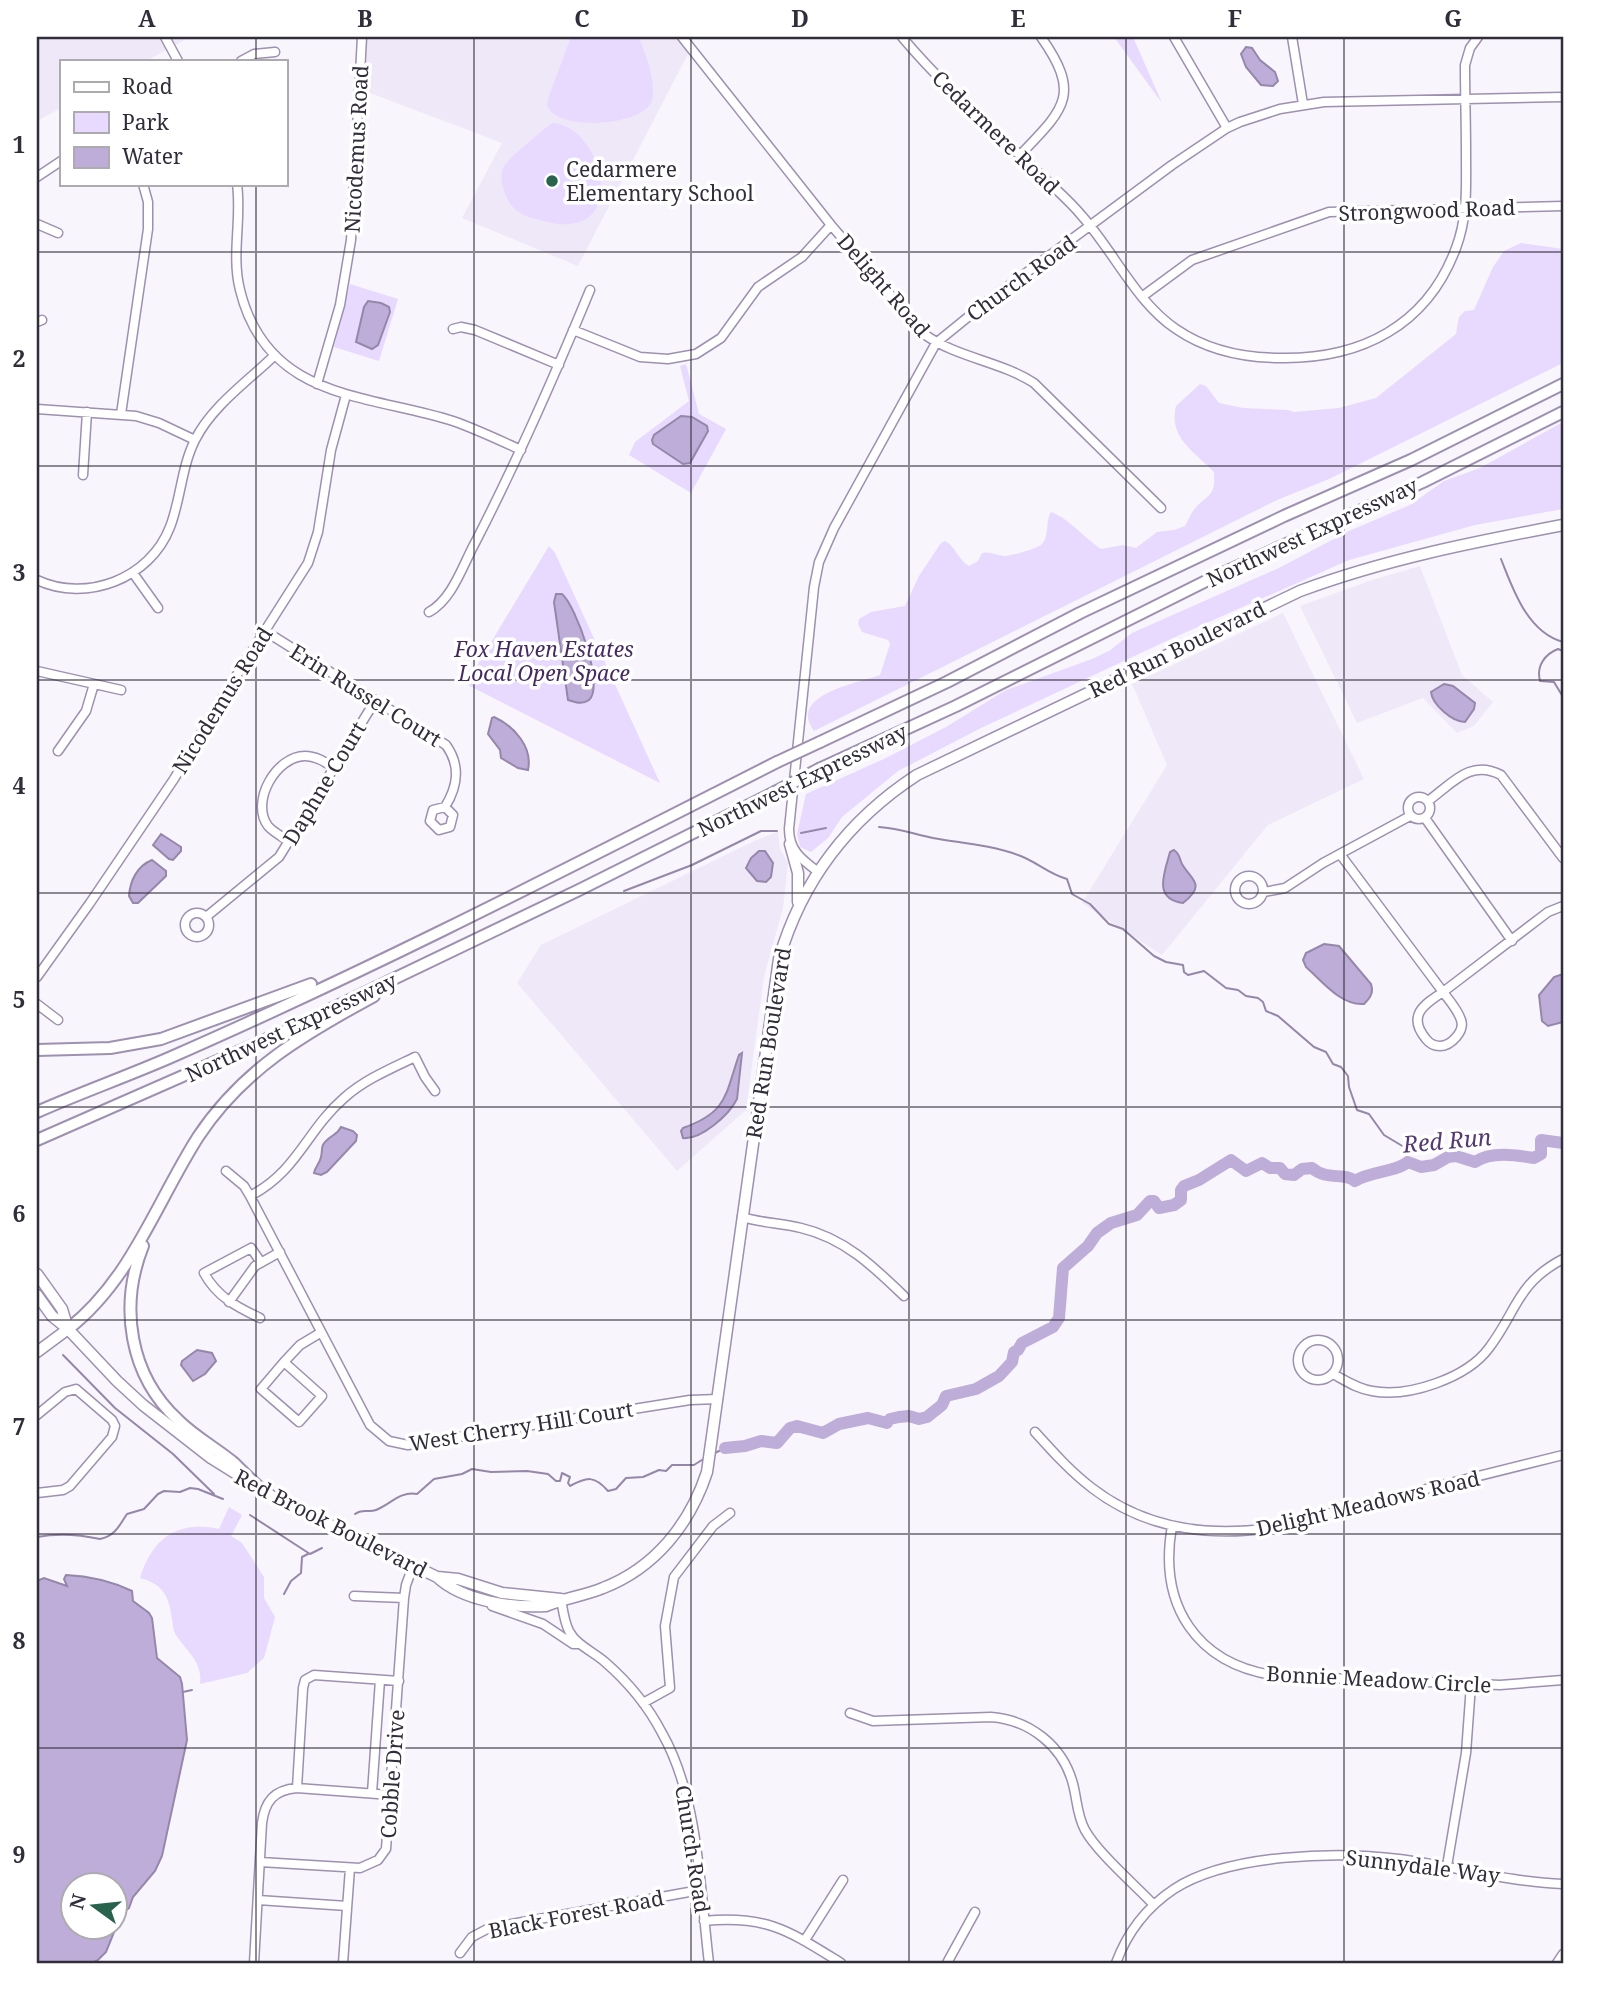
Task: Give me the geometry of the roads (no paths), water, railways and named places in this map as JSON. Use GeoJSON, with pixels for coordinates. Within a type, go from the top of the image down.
{"type":"FeatureCollection","features":[{"type":"Feature","properties":{"kind":"highway","name":"Northwest Expressway"},"geometry":{"type":"LineString","coordinates":[[37,1111],[168,1058],[427,937],[777,762],[947,682],[1080,613],[1284,516],[1411,460],[1563,384]]}},
{"type":"Feature","properties":{"kind":"highway","name":"Northwest Expressway"},"geometry":{"type":"LineString","coordinates":[[37,1140],[282,1032],[511,924],[821,768],[956,706],[1202,582],[1423,482],[1563,412]]}},
{"type":"Feature","properties":{"kind":"highway"},"geometry":{"type":"LineString","coordinates":[[68,1329],[114,1284],[190,1152],[213,1117],[243,1083],[273,1056],[311,1030],[511,924]]}},
{"type":"Feature","properties":{"kind":"highway"},"geometry":{"type":"LineString","coordinates":[[37,1050],[101,1049],[161,1039],[289,993],[427,937]]}},
{"type":"Feature","properties":{"kind":"highway"},"geometry":{"type":"LineString","coordinates":[[161,1203],[134,1273],[130,1317],[135,1350],[148,1381],[170,1412],[261,1489]]}},
{"type":"Feature","properties":{"kind":"main road","name":"Red Run Boulevard"},"geometry":{"type":"LineString","coordinates":[[441,1581],[484,1600],[546,1606],[605,1587],[635,1572],[673,1537],[690,1512],[709,1462],[776,973],[797,908],[817,871],[859,820],[917,775],[1273,603],[1327,581],[1396,561],[1563,524]]}},
{"type":"Feature","properties":{"kind":"main road"},"geometry":{"type":"LineString","coordinates":[[790,844],[798,879],[797,908]]}},
{"type":"Feature","properties":{"kind":"main road"},"geometry":{"type":"LineString","coordinates":[[37,1273],[62,1308],[68,1329],[37,1353]]}},
{"type":"Feature","properties":{"kind":"main road","name":"Red Brook Boulevard"},"geometry":{"type":"LineString","coordinates":[[37,1295],[52,1316],[143,1405],[211,1458],[261,1489],[441,1581]]}},
{"type":"Feature","properties":{"kind":"street"},"geometry":{"type":"LineString","coordinates":[[165,37],[177,60]]}},
{"type":"Feature","properties":{"kind":"street","name":"Nicodemus Road"},"geometry":{"type":"LineString","coordinates":[[317,384],[340,305],[351,240],[362,37]]}},
{"type":"Feature","properties":{"kind":"street","name":"Delight Road"},"geometry":{"type":"LineString","coordinates":[[682,37],[831,225],[913,323],[936,343],[1014,372],[1034,383],[1161,508]]}},
{"type":"Feature","properties":{"kind":"street","name":"Cedarmere Road"},"geometry":{"type":"LineString","coordinates":[[902,37],[931,69],[1082,215],[1154,311],[1175,329],[1217,350],[1249,357],[1300,359],[1351,350],[1394,329],[1408,318],[1440,281],[1457,247],[1467,207],[1465,65],[1470,48],[1478,37]]}},
{"type":"Feature","properties":{"kind":"street"},"geometry":{"type":"LineString","coordinates":[[1020,155],[1051,123],[1062,101],[1064,83],[1060,67],[1041,37]]}},
{"type":"Feature","properties":{"kind":"street"},"geometry":{"type":"LineString","coordinates":[[1174,37],[1227,128]]}},
{"type":"Feature","properties":{"kind":"street"},"geometry":{"type":"LineString","coordinates":[[1292,37],[1303,104]]}},
{"type":"Feature","properties":{"kind":"street"},"geometry":{"type":"LineString","coordinates":[[243,60],[254,54],[275,51]]}},
{"type":"Feature","properties":{"kind":"street","name":"Church Road"},"geometry":{"type":"LineString","coordinates":[[790,844],[789,829],[811,611],[819,562],[834,528],[936,343],[984,304],[1172,165],[1227,128],[1257,116],[1303,104],[1344,101],[1563,97]]}},
{"type":"Feature","properties":{"kind":"street"},"geometry":{"type":"LineString","coordinates":[[37,177],[60,162]]}},
{"type":"Feature","properties":{"kind":"street"},"geometry":{"type":"LineString","coordinates":[[121,414],[148,229],[148,202],[144,186]]}},
{"type":"Feature","properties":{"kind":"street"},"geometry":{"type":"LineString","coordinates":[[237,186],[239,216],[236,255],[240,290],[252,322],[275,355],[296,372],[346,396],[453,421],[522,450]]}},
{"type":"Feature","properties":{"kind":"street","name":"Strongwood Road"},"geometry":{"type":"LineString","coordinates":[[1143,296],[1192,260],[1318,215],[1342,211],[1563,206]]}},
{"type":"Feature","properties":{"kind":"street"},"geometry":{"type":"LineString","coordinates":[[37,224],[58,233]]}},
{"type":"Feature","properties":{"kind":"street"},"geometry":{"type":"LineString","coordinates":[[573,330],[640,357],[668,359],[696,354],[721,338],[758,287],[802,257],[831,225]]}},
{"type":"Feature","properties":{"kind":"street"},"geometry":{"type":"LineString","coordinates":[[429,612],[447,596],[522,450],[590,290]]}},
{"type":"Feature","properties":{"kind":"street"},"geometry":{"type":"LineString","coordinates":[[453,329],[475,330],[559,365]]}},
{"type":"Feature","properties":{"kind":"street"},"geometry":{"type":"LineString","coordinates":[[37,580],[55,587],[83,589],[108,585],[133,573],[155,553],[169,531],[185,467],[195,440],[216,411],[275,355]]}},
{"type":"Feature","properties":{"kind":"street","name":"Nicodemus Road"},"geometry":{"type":"LineString","coordinates":[[37,977],[174,779],[220,700],[298,579],[313,550],[331,450],[346,396]]}},
{"type":"Feature","properties":{"kind":"street"},"geometry":{"type":"LineString","coordinates":[[37,409],[121,414],[159,423],[195,440]]}},
{"type":"Feature","properties":{"kind":"street"},"geometry":{"type":"LineString","coordinates":[[83,475],[87,412]]}},
{"type":"Feature","properties":{"kind":"street"},"geometry":{"type":"LineString","coordinates":[[133,573],[158,608]]}},
{"type":"Feature","properties":{"kind":"street","name":"Erin Russel Court"},"geometry":{"type":"LineString","coordinates":[[265,631],[436,737],[452,753],[456,764],[457,779],[452,796],[445,807]]}},
{"type":"Feature","properties":{"kind":"street"},"geometry":{"type":"LineString","coordinates":[[37,671],[121,690]]}},
{"type":"Feature","properties":{"kind":"street"},"geometry":{"type":"LineString","coordinates":[[58,751],[86,710],[94,684]]}},
{"type":"Feature","properties":{"kind":"street","name":"Daphne Court"},"geometry":{"type":"LineString","coordinates":[[206,917],[279,857],[375,701]]}},
{"type":"Feature","properties":{"kind":"street"},"geometry":{"type":"LineString","coordinates":[[290,842],[270,828],[262,812],[266,789],[278,769],[291,759],[302,756],[314,757],[335,768]]}},
{"type":"Feature","properties":{"kind":"street"},"geometry":{"type":"LineString","coordinates":[[1428,801],[1468,772],[1481,768],[1491,770],[1501,775],[1563,858]]}},
{"type":"Feature","properties":{"kind":"street"},"geometry":{"type":"LineString","coordinates":[[1410,816],[1408,806],[1413,799],[1420,797],[1428,801],[1430,809],[1425,818]]}},
{"type":"Feature","properties":{"kind":"street"},"geometry":{"type":"LineString","coordinates":[[1410,816],[1425,818]]}},
{"type":"Feature","properties":{"kind":"street"},"geometry":{"type":"LineString","coordinates":[[1264,891],[1285,888],[1410,816]]}},
{"type":"Feature","properties":{"kind":"street"},"geometry":{"type":"LineString","coordinates":[[1425,818],[1512,941]]}},
{"type":"Feature","properties":{"kind":"street"},"geometry":{"type":"LineString","coordinates":[[790,844],[800,858],[817,871]]}},
{"type":"Feature","properties":{"kind":"street"},"geometry":{"type":"LineString","coordinates":[[1340,854],[1443,992],[1460,1017],[1462,1027],[1457,1037],[1440,1046],[1428,1041],[1418,1028],[1416,1019],[1423,1008],[1443,992],[1512,941],[1548,912],[1563,906]]}},
{"type":"Feature","properties":{"kind":"street"},"geometry":{"type":"LineString","coordinates":[[37,1003],[58,1020]]}},
{"type":"Feature","properties":{"kind":"street"},"geometry":{"type":"LineString","coordinates":[[250,1196],[285,1172],[334,1108],[369,1080],[415,1057],[435,1090]]}},
{"type":"Feature","properties":{"kind":"street","name":"West Cherry Hill Court"},"geometry":{"type":"LineString","coordinates":[[226,1171],[244,1186],[250,1196],[370,1425],[389,1441],[397,1444],[419,1444],[690,1400],[719,1399]]}},
{"type":"Feature","properties":{"kind":"street"},"geometry":{"type":"LineString","coordinates":[[741,1217],[800,1227],[838,1241],[863,1257],[904,1296]]}},
{"type":"Feature","properties":{"kind":"street"},"geometry":{"type":"LineString","coordinates":[[260,1261],[251,1248],[204,1273],[213,1287],[229,1302],[260,1318]]}},
{"type":"Feature","properties":{"kind":"street"},"geometry":{"type":"LineString","coordinates":[[229,1302],[260,1261],[279,1252]]}},
{"type":"Feature","properties":{"kind":"street"},"geometry":{"type":"LineString","coordinates":[[1333,1374],[1362,1389],[1393,1393],[1434,1383],[1463,1371],[1489,1348],[1522,1292],[1539,1274],[1563,1259]]}},
{"type":"Feature","properties":{"kind":"street"},"geometry":{"type":"LineString","coordinates":[[284,1363],[322,1396],[299,1422],[261,1389],[284,1363],[300,1345],[320,1333]]}},
{"type":"Feature","properties":{"kind":"street"},"geometry":{"type":"LineString","coordinates":[[1314,1340],[1334,1347],[1339,1360],[1333,1374],[1322,1380],[1305,1376],[1298,1360],[1303,1348],[1314,1340]]}},
{"type":"Feature","properties":{"kind":"street"},"geometry":{"type":"LineString","coordinates":[[37,1415],[65,1392],[76,1389],[112,1420],[115,1426],[112,1437],[70,1486],[63,1490],[37,1493]]}},
{"type":"Feature","properties":{"kind":"street","name":"Delight Meadows Road"},"geometry":{"type":"LineString","coordinates":[[1035,1432],[1094,1490],[1132,1512],[1172,1526],[1224,1532],[1270,1528],[1563,1455]]}},
{"type":"Feature","properties":{"kind":"street"},"geometry":{"type":"LineString","coordinates":[[643,1703],[670,1688],[665,1626],[674,1577],[713,1526],[730,1513]]}},
{"type":"Feature","properties":{"kind":"street","name":"Bonnie Meadow Circle"},"geometry":{"type":"LineString","coordinates":[[1172,1526],[1168,1569],[1177,1604],[1185,1621],[1198,1638],[1228,1662],[1253,1672],[1278,1676],[1471,1685],[1563,1680]]}},
{"type":"Feature","properties":{"kind":"street","name":"Cobble Drive"},"geometry":{"type":"LineString","coordinates":[[260,1862],[349,1868],[366,1866],[383,1855],[388,1841],[404,1598],[413,1566]]}},
{"type":"Feature","properties":{"kind":"street"},"geometry":{"type":"LineString","coordinates":[[441,1581],[471,1599],[528,1618],[573,1644],[580,1644]]}},
{"type":"Feature","properties":{"kind":"street"},"geometry":{"type":"LineString","coordinates":[[354,1596],[404,1598]]}},
{"type":"Feature","properties":{"kind":"street","name":"Church Road"},"geometry":{"type":"LineString","coordinates":[[561,1599],[567,1628],[580,1644],[621,1676],[643,1703],[664,1736],[684,1783],[709,1963]]}},
{"type":"Feature","properties":{"kind":"street"},"geometry":{"type":"LineString","coordinates":[[297,1788],[305,1680],[314,1675],[399,1681]]}},
{"type":"Feature","properties":{"kind":"street"},"geometry":{"type":"LineString","coordinates":[[372,1793],[380,1680]]}},
{"type":"Feature","properties":{"kind":"street"},"geometry":{"type":"LineString","coordinates":[[1447,1866],[1466,1753],[1471,1685]]}},
{"type":"Feature","properties":{"kind":"street"},"geometry":{"type":"LineString","coordinates":[[850,1713],[873,1721],[998,1718],[1031,1728],[1047,1740],[1063,1760],[1073,1784],[1082,1823],[1090,1838],[1154,1905]]}},
{"type":"Feature","properties":{"kind":"street"},"geometry":{"type":"LineString","coordinates":[[254,1963],[266,1806],[276,1793],[297,1788],[391,1795]]}},
{"type":"Feature","properties":{"kind":"street","name":"Sunnydale Way"},"geometry":{"type":"LineString","coordinates":[[1116,1963],[1129,1935],[1154,1905],[1175,1888],[1200,1876],[1230,1867],[1279,1859],[1349,1855],[1398,1859],[1563,1884]]}},
{"type":"Feature","properties":{"kind":"street"},"geometry":{"type":"LineString","coordinates":[[343,1963],[349,1868]]}},
{"type":"Feature","properties":{"kind":"street"},"geometry":{"type":"LineString","coordinates":[[805,1940],[843,1880]]}},
{"type":"Feature","properties":{"kind":"street","name":"Black Forest Road"},"geometry":{"type":"LineString","coordinates":[[460,1953],[472,1937],[489,1928],[700,1891]]}},
{"type":"Feature","properties":{"kind":"street"},"geometry":{"type":"LineString","coordinates":[[258,1900],[347,1906]]}},
{"type":"Feature","properties":{"kind":"street"},"geometry":{"type":"LineString","coordinates":[[947,1963],[975,1912]]}},
{"type":"Feature","properties":{"kind":"street"},"geometry":{"type":"LineString","coordinates":[[704,1921],[736,1918],[781,1928],[841,1963]]}},
{"type":"Feature","properties":{"kind":"street"},"geometry":{"type":"LineString","coordinates":[[1557,1963],[1563,1954]]}},
{"type":"Feature","properties":{"kind":"water"},"geometry":{"type":"Polygon","coordinates":[[[1246,47],[1252,48],[1260,60],[1275,72],[1278,81],[1273,86],[1261,85],[1246,67],[1241,54],[1246,47]]]}},
{"type":"Feature","properties":{"kind":"water"},"geometry":{"type":"Polygon","coordinates":[[[368,301],[389,307],[390,312],[378,345],[372,349],[356,342],[364,307],[368,301]]]}},
{"type":"Feature","properties":{"kind":"water"},"geometry":{"type":"Polygon","coordinates":[[[681,416],[692,417],[707,426],[708,431],[690,463],[683,464],[653,444],[652,440],[654,435],[681,416]]]}},
{"type":"Feature","properties":{"kind":"water"},"geometry":{"type":"Polygon","coordinates":[[[556,594],[562,594],[568,601],[587,646],[594,679],[593,692],[589,700],[584,702],[568,700],[554,602],[556,594]]]}},
{"type":"Feature","properties":{"kind":"water"},"geometry":{"type":"Polygon","coordinates":[[[1444,684],[1453,686],[1475,703],[1465,722],[1449,716],[1432,697],[1431,692],[1444,684]]]}},
{"type":"Feature","properties":{"kind":"water"},"geometry":{"type":"Polygon","coordinates":[[[494,717],[515,732],[525,745],[528,770],[518,768],[501,758],[500,750],[488,734],[494,717]]]}},
{"type":"Feature","properties":{"kind":"water"},"geometry":{"type":"Polygon","coordinates":[[[161,834],[181,847],[173,860],[153,845],[161,834]]]}},
{"type":"Feature","properties":{"kind":"water"},"geometry":{"type":"Polygon","coordinates":[[[1174,850],[1196,887],[1183,903],[1167,896],[1164,890],[1170,852],[1174,850]]]}},
{"type":"Feature","properties":{"kind":"water"},"geometry":{"type":"Polygon","coordinates":[[[759,851],[765,851],[773,863],[771,877],[766,882],[757,881],[746,868],[751,858],[759,851]]]}},
{"type":"Feature","properties":{"kind":"water"},"geometry":{"type":"Polygon","coordinates":[[[152,860],[166,871],[166,876],[138,903],[133,903],[129,896],[133,880],[138,870],[152,860]]]}},
{"type":"Feature","properties":{"kind":"water"},"geometry":{"type":"Polygon","coordinates":[[[1324,944],[1339,946],[1371,984],[1371,995],[1364,1004],[1356,1004],[1340,997],[1306,967],[1303,960],[1306,953],[1324,944]]]}},
{"type":"Feature","properties":{"kind":"water"},"geometry":{"type":"Polygon","coordinates":[[[1563,974],[1563,1022],[1548,1026],[1542,1021],[1539,995],[1554,977],[1563,974]]]}},
{"type":"Feature","properties":{"kind":"water"},"geometry":{"type":"Polygon","coordinates":[[[742,1053],[737,1099],[733,1105],[706,1131],[683,1138],[683,1128],[709,1115],[723,1100],[742,1053]]]}},
{"type":"Feature","properties":{"kind":"water"},"geometry":{"type":"Polygon","coordinates":[[[341,1127],[353,1131],[357,1135],[356,1141],[327,1172],[321,1175],[314,1173],[323,1144],[341,1127]]]}},
{"type":"Feature","properties":{"kind":"water"},"geometry":{"type":"Polygon","coordinates":[[[197,1350],[212,1353],[216,1361],[205,1374],[193,1381],[181,1365],[182,1361],[197,1350]]]}},
{"type":"Feature","properties":{"kind":"water"},"geometry":{"type":"Polygon","coordinates":[[[66,1575],[108,1582],[132,1591],[133,1601],[152,1618],[157,1658],[180,1677],[187,1740],[162,1856],[155,1871],[133,1897],[130,1905],[130,1870],[60,1870],[60,1940],[111,1940],[106,1952],[92,1963],[37,1963],[37,1581],[44,1578],[67,1586],[64,1579],[66,1575]]]}},
{"type":"Feature","properties":{"kind":"waterway"},"geometry":{"type":"LineString","coordinates":[[1501,559],[1516,596],[1531,619],[1550,637],[1563,642]]}},
{"type":"Feature","properties":{"kind":"waterway"},"geometry":{"type":"LineString","coordinates":[[1563,651],[1558,649],[1549,654],[1539,670],[1540,681],[1554,682],[1563,697]]}},
{"type":"Feature","properties":{"kind":"waterway"},"geometry":{"type":"LineString","coordinates":[[879,827],[987,847],[1024,858],[1067,879],[1072,894],[1090,904],[1109,924],[1123,929],[1154,956],[1166,962],[1183,965],[1184,972],[1188,975],[1204,971],[1226,988],[1258,998],[1263,1002],[1266,1011],[1278,1016],[1314,1047],[1326,1052],[1333,1064],[1341,1067],[1348,1076],[1357,1110],[1369,1114],[1384,1135],[1404,1147],[1408,1162]]}},
{"type":"Feature","properties":{"kind":"waterway"},"geometry":{"type":"LineString","coordinates":[[801,833],[826,828]]}},
{"type":"Feature","properties":{"kind":"waterway"},"geometry":{"type":"LineString","coordinates":[[624,891],[692,865],[761,831],[777,831]]}},
{"type":"Feature","properties":{"kind":"waterway","name":"Red Run"},"geometry":{"type":"LineString","coordinates":[[725,1448],[761,1441],[777,1443],[790,1428],[797,1426],[823,1433],[839,1424],[868,1418],[887,1423],[890,1419],[899,1417],[927,1417],[942,1405],[946,1396],[976,1389],[999,1376],[1012,1362],[1014,1352],[1022,1343],[1053,1327],[1059,1318],[1063,1268],[1088,1246],[1097,1233],[1111,1223],[1137,1215],[1150,1201],[1154,1201],[1159,1208],[1174,1205],[1181,1200],[1184,1186],[1231,1160],[1246,1171],[1262,1163],[1270,1168],[1280,1168],[1285,1174],[1294,1175],[1302,1169],[1312,1168],[1324,1174],[1355,1181],[1408,1162],[1421,1167],[1456,1156],[1475,1162],[1496,1155],[1534,1158],[1541,1154],[1541,1140],[1563,1143]]}},
{"type":"Feature","properties":{"kind":"waterway"},"geometry":{"type":"LineString","coordinates":[[63,1355],[115,1408],[173,1454],[214,1494]]}},
{"type":"Feature","properties":{"kind":"waterway"},"geometry":{"type":"LineString","coordinates":[[713,1454],[725,1448]]}},
{"type":"Feature","properties":{"kind":"waterway"},"geometry":{"type":"LineString","coordinates":[[355,1514],[376,1510],[406,1494],[417,1494],[434,1479],[462,1474],[472,1469],[491,1472],[527,1471],[548,1474],[556,1481],[560,1481],[562,1473],[570,1477],[570,1486],[590,1479],[599,1482],[608,1491],[616,1489],[626,1478],[643,1477],[659,1470],[666,1471],[672,1465],[694,1465],[705,1458]]}},
{"type":"Feature","properties":{"kind":"waterway"},"geometry":{"type":"LineString","coordinates":[[37,1537],[75,1535],[105,1538],[116,1530],[127,1514],[144,1509],[164,1491],[198,1489],[223,1499]]}},
{"type":"Feature","properties":{"kind":"waterway"},"geometry":{"type":"LineString","coordinates":[[250,1515],[310,1554],[322,1548]]}},
{"type":"Feature","properties":{"kind":"waterway"},"geometry":{"type":"LineString","coordinates":[[284,1594],[291,1581],[301,1573],[302,1557],[308,1554]]}},
{"type":"Feature","properties":{"kind":"waterway"},"geometry":{"type":"LineString","coordinates":[[183,1692],[192,1690]]}},
{"type":"Feature","properties":{"kind":"place","name":"Cedarmere Elementary School"},"geometry":{"type":"Point","coordinates":[552,181]}},
{"type":"Feature","properties":{"kind":"park label","name":"Fox Haven Estates Local Open Space"},"geometry":{"type":"Point","coordinates":[544,661]}}]}
